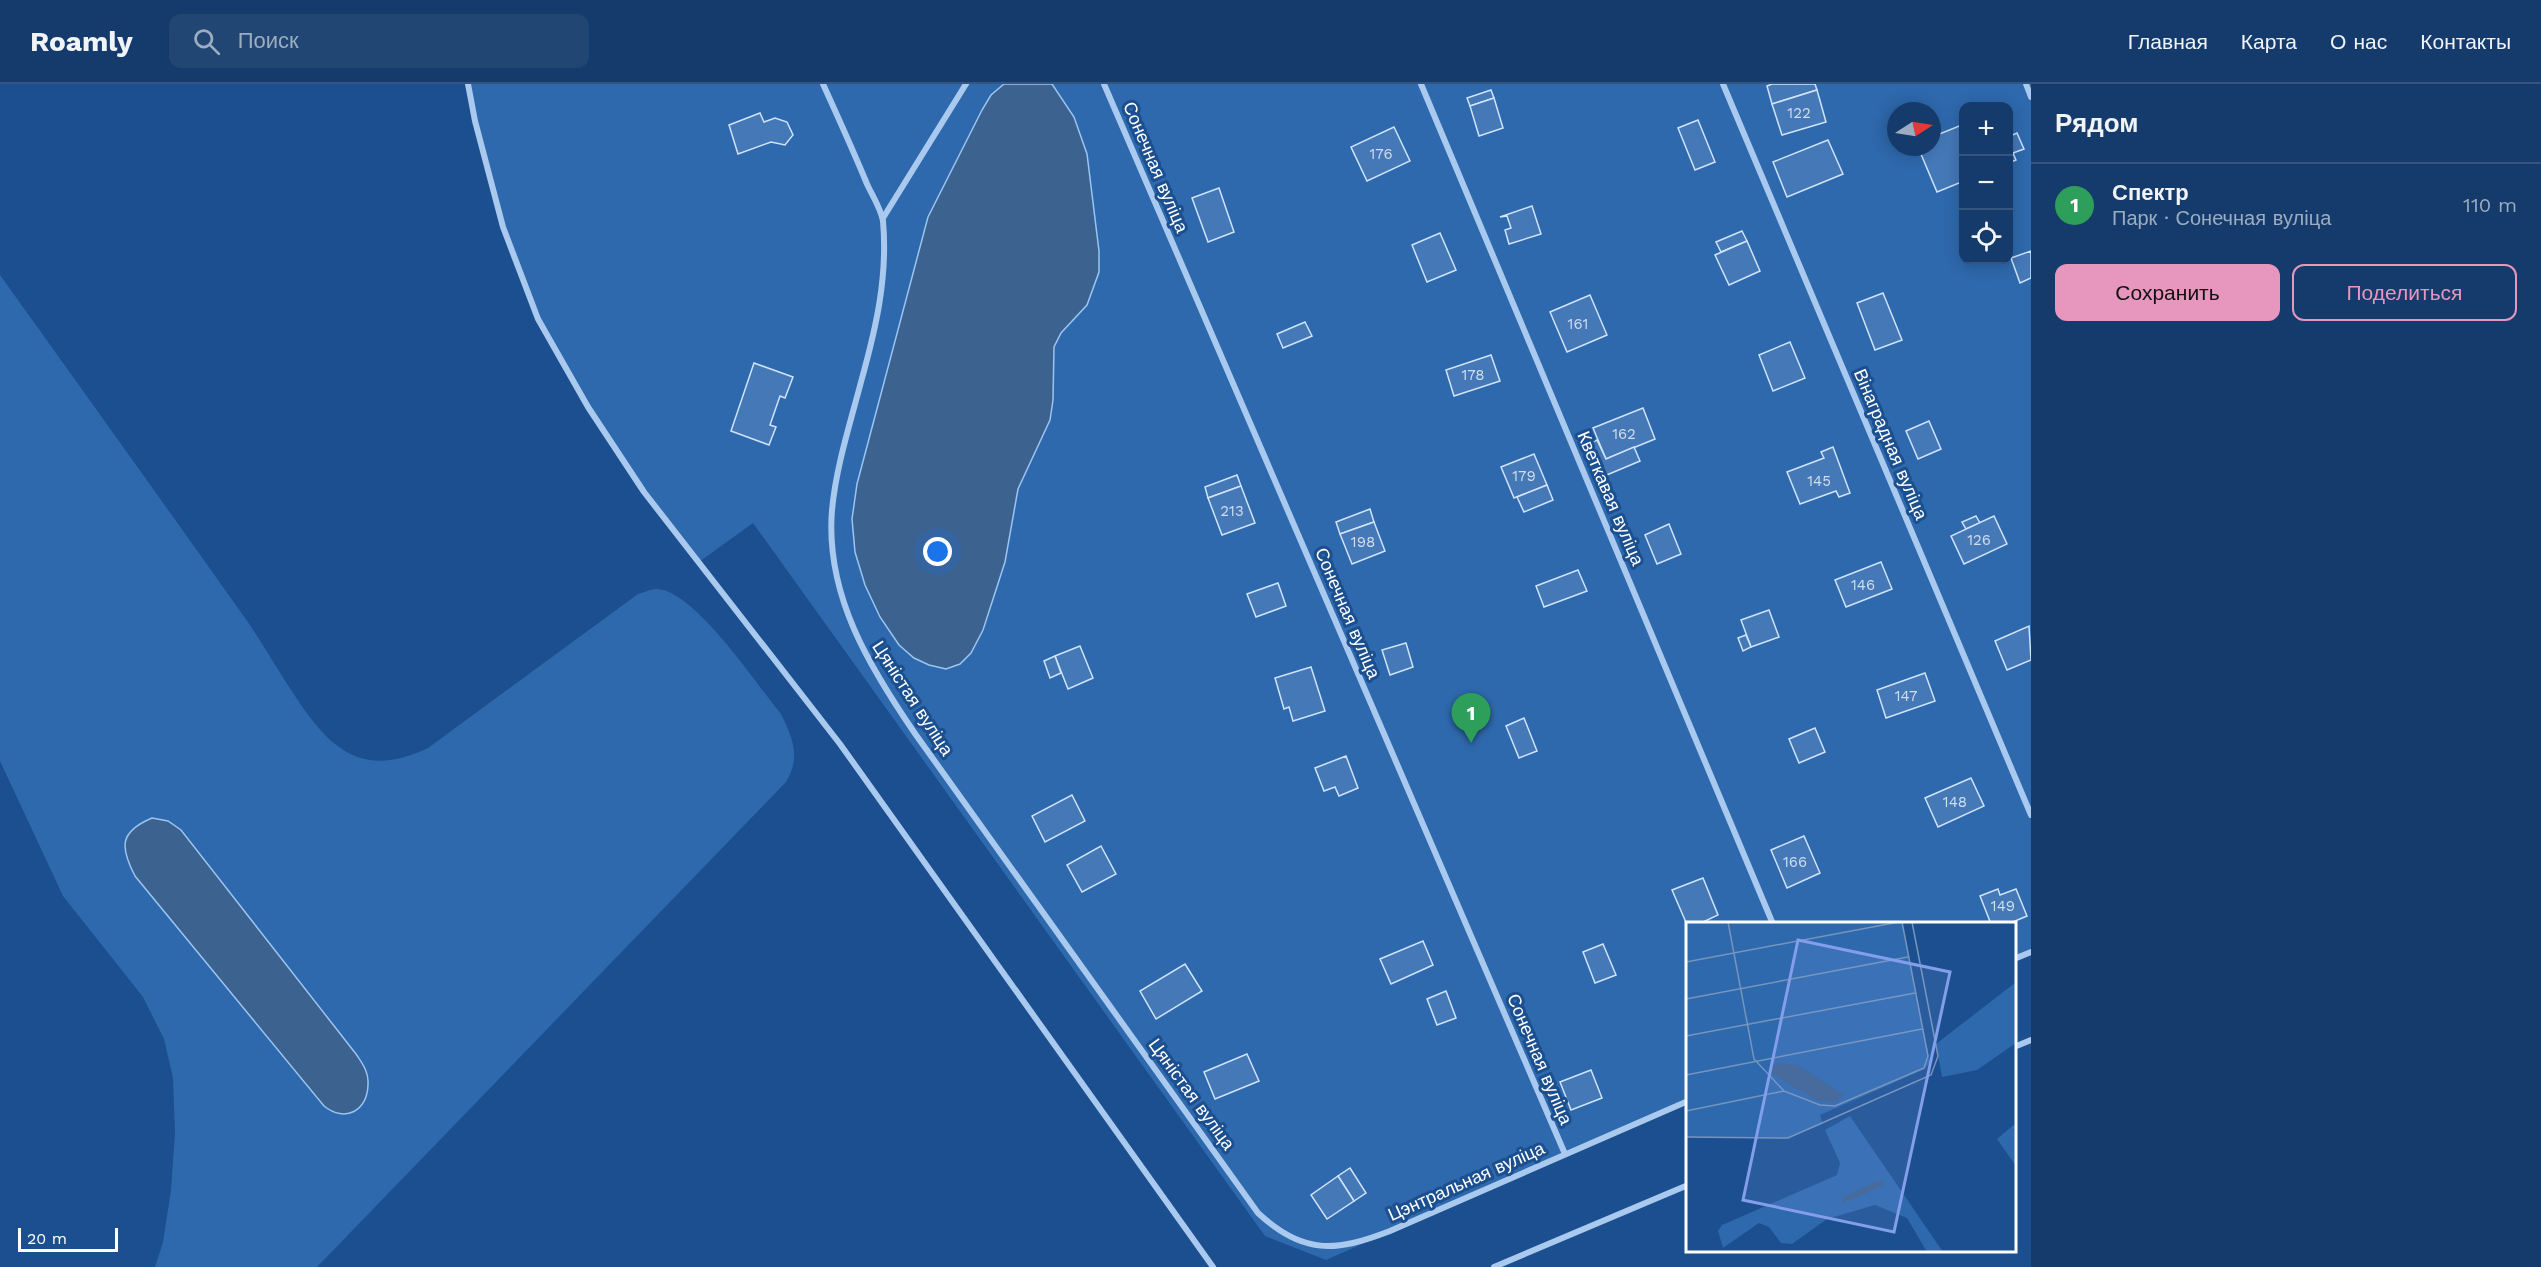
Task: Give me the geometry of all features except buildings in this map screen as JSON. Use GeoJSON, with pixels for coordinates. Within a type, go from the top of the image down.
{"type":"FeatureCollection","features":[{"type":"Feature","properties":{"kind":"street"},"geometry":{"type":"LineString","coordinates":[[468,84],[475,121],[507,237],[538,320],[588,407],[644,492],[840,744],[1213,1267]]}},
{"type":"Feature","properties":{"kind":"street","name":"Цяністая вуліца"},"geometry":{"type":"LineString","coordinates":[[823,84],[883,218],[884,285],[879,315],[846,438],[832,510],[834,555],[849,619],[865,655],[905,718],[1258,1213]]}},
{"type":"Feature","properties":{"kind":"street"},"geometry":{"type":"LineString","coordinates":[[883,218],[966,84]]}},
{"type":"Feature","properties":{"kind":"street","name":"Сонечная вуліца"},"geometry":{"type":"LineString","coordinates":[[1104,84],[1565,1154]]}},
{"type":"Feature","properties":{"kind":"street","name":"Кветкавая вуліца"},"geometry":{"type":"LineString","coordinates":[[1421,84],[1772,922]]}},
{"type":"Feature","properties":{"kind":"street","name":"Вінаградная вуліца"},"geometry":{"type":"LineString","coordinates":[[1723,84],[2031,815]]}},
{"type":"Feature","properties":{"kind":"street"},"geometry":{"type":"LineString","coordinates":[[2026,84],[2031,97]]}},
{"type":"Feature","properties":{"kind":"street"},"geometry":{"type":"LineString","coordinates":[[2016,958],[2031,952]]}},
{"type":"Feature","properties":{"kind":"street"},"geometry":{"type":"LineString","coordinates":[[2016,1046],[2031,1040]]}},
{"type":"Feature","properties":{"kind":"street","name":"Цэнтральная вуліца"},"geometry":{"type":"LineString","coordinates":[[1258,1213],[1292,1239],[1311,1246],[1349,1245],[1390,1231],[1686,1102]]}},
{"type":"Feature","properties":{"kind":"street"},"geometry":{"type":"LineString","coordinates":[[1494,1267],[1686,1186]]}},
{"type":"Feature","properties":{"kind":"shaded area"},"geometry":{"type":"Polygon","coordinates":[[[468,84],[2031,84],[2031,952],[2016,959],[2016,922],[1686,922],[1686,1101],[1326,1260],[1265,1236],[753,523],[699,562],[655,505],[591,414],[554,352],[526,292],[505,234],[468,84]]]}},
{"type":"Feature","properties":{"kind":"shaded area"},"geometry":{"type":"Polygon","coordinates":[[[1004,84],[1052,84],[1074,117],[1087,154],[1099,251],[1099,272],[1087,305],[1061,333],[1054,347],[1053,400],[1050,420],[1018,489],[1005,562],[983,630],[971,653],[960,664],[946,669],[914,658],[899,645],[880,617],[865,585],[855,552],[852,519],[857,484],[928,217],[982,110],[991,95],[1004,84]]]}},
{"type":"Feature","properties":{"kind":"shaded area"},"geometry":{"type":"Polygon","coordinates":[[[0,275],[245,618],[299,702],[323,733],[346,752],[357,757],[380,761],[404,757],[428,748],[638,594],[656,589],[671,593],[688,604],[706,621],[781,714],[792,740],[793,764],[786,782],[317,1267],[155,1267],[163,1242],[171,1190],[175,1133],[173,1078],[164,1039],[143,997],[63,896],[0,761],[0,275]]]}},
{"type":"Feature","properties":{"kind":"shaded area"},"geometry":{"type":"Polygon","coordinates":[[[152,818],[168,821],[181,830],[356,1054],[363,1064],[368,1080],[367,1093],[360,1107],[347,1114],[340,1114],[324,1106],[135,876],[127,857],[126,841],[133,829],[152,818]]]}},
{"type":"Feature","properties":{"kind":"place","name":"Спектр"},"geometry":{"type":"Point","coordinates":[1471,743]}}]}
